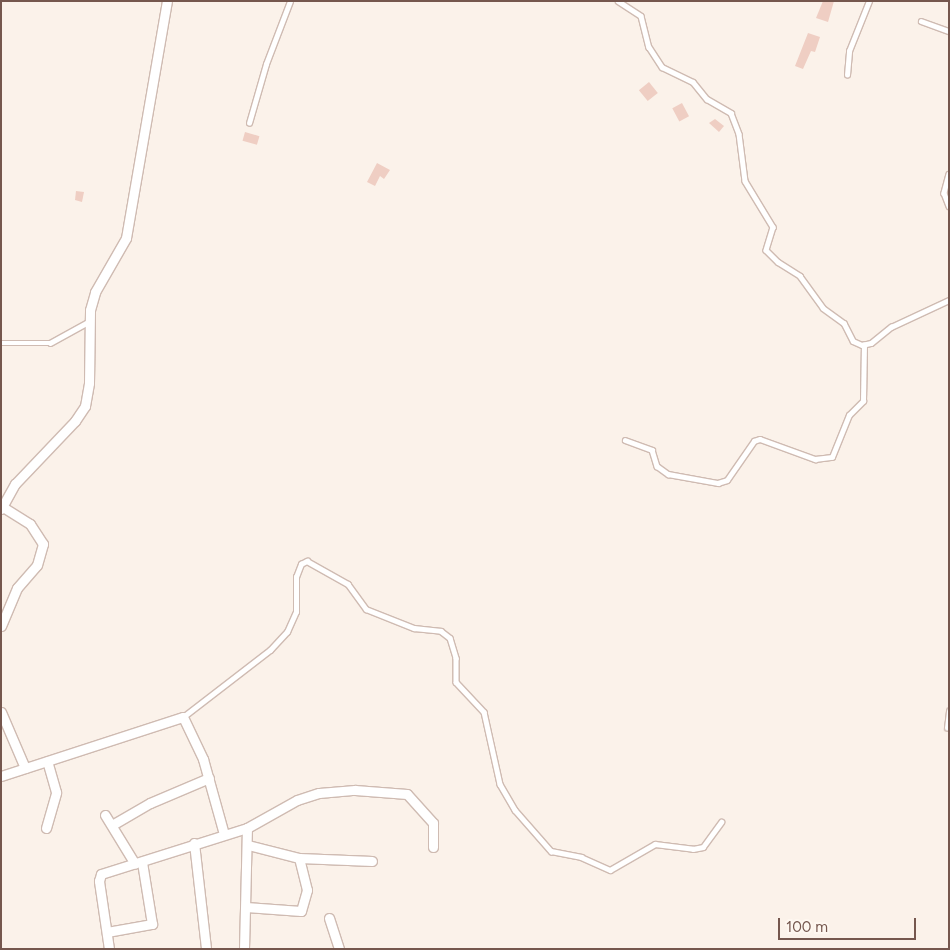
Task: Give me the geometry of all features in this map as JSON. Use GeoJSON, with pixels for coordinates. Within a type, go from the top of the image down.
{"type":"FeatureCollection","features":[{"type":"Feature","properties":{"kind":"street"},"geometry":{"type":"LineString","coordinates":[[1,626],[18,588],[38,565],[42,544],[30,524],[2,508],[15,484],[75,421],[85,406],[89,383],[88,322],[95,292],[126,238],[167,1]]}},
{"type":"Feature","properties":{"kind":"street"},"geometry":{"type":"LineString","coordinates":[[1,712],[25,768]]}},
{"type":"Feature","properties":{"kind":"street"},"geometry":{"type":"LineString","coordinates":[[1,776],[184,717],[209,778],[224,834]]}},
{"type":"Feature","properties":{"kind":"street"},"geometry":{"type":"LineString","coordinates":[[46,828],[56,792],[47,761]]}},
{"type":"Feature","properties":{"kind":"street"},"geometry":{"type":"LineString","coordinates":[[112,825],[150,803],[209,778]]}},
{"type":"Feature","properties":{"kind":"street"},"geometry":{"type":"LineString","coordinates":[[109,949],[99,876],[194,843],[248,828],[297,800],[319,793],[355,790],[400,793],[410,796],[433,824],[433,847]]}},
{"type":"Feature","properties":{"kind":"street"},"geometry":{"type":"LineString","coordinates":[[105,815],[138,863],[152,924],[107,932]]}},
{"type":"Feature","properties":{"kind":"street"},"geometry":{"type":"LineString","coordinates":[[244,949],[248,828]]}},
{"type":"Feature","properties":{"kind":"street"},"geometry":{"type":"LineString","coordinates":[[194,843],[206,949]]}},
{"type":"Feature","properties":{"kind":"street"},"geometry":{"type":"LineString","coordinates":[[248,845],[299,858],[372,861]]}},
{"type":"Feature","properties":{"kind":"street"},"geometry":{"type":"LineString","coordinates":[[246,907],[301,911],[306,890],[299,858]]}},
{"type":"Feature","properties":{"kind":"street"},"geometry":{"type":"LineString","coordinates":[[329,918],[338,949]]}},
{"type":"Feature","properties":{"kind":"lane"},"geometry":{"type":"LineString","coordinates":[[249,123],[266,64],[290,1]]}},
{"type":"Feature","properties":{"kind":"lane"},"geometry":{"type":"LineString","coordinates":[[618,1],[641,16],[649,47],[662,67],[693,82],[706,98],[731,113],[739,134],[748,188],[767,213],[773,227],[772,238],[766,248],[768,253],[800,276],[823,308],[840,318],[854,341],[864,345]]}},
{"type":"Feature","properties":{"kind":"lane"},"geometry":{"type":"LineString","coordinates":[[847,75],[848,51],[869,1]]}},
{"type":"Feature","properties":{"kind":"lane"},"geometry":{"type":"LineString","coordinates":[[921,21],[949,31]]}},
{"type":"Feature","properties":{"kind":"lane"},"geometry":{"type":"LineString","coordinates":[[949,174],[944,193],[949,206]]}},
{"type":"Feature","properties":{"kind":"lane"},"geometry":{"type":"LineString","coordinates":[[864,345],[891,327],[949,300]]}},
{"type":"Feature","properties":{"kind":"lane"},"geometry":{"type":"LineString","coordinates":[[1,343],[50,343],[88,322]]}},
{"type":"Feature","properties":{"kind":"lane"},"geometry":{"type":"LineString","coordinates":[[625,440],[652,450],[657,466],[668,474],[718,483],[732,475],[757,440],[815,459],[832,457],[849,415],[863,401],[864,345]]}},
{"type":"Feature","properties":{"kind":"lane"},"geometry":{"type":"LineString","coordinates":[[184,717],[270,650],[287,632],[296,612],[296,577],[301,564],[308,562],[352,588],[366,608],[414,628],[441,631],[450,638],[456,658],[456,682],[484,712],[500,784],[516,810],[551,851],[581,858],[610,870],[655,844],[693,849],[703,847],[720,822]]}},
{"type":"Feature","properties":{"kind":"lane"},"geometry":{"type":"LineString","coordinates":[[947,728],[949,710]]}},
{"type":"Feature","properties":{"kind":"building"},"geometry":{"type":"Polygon","coordinates":[[[823,1],[834,1],[828,22],[816,18],[823,1]]]}},
{"type":"Feature","properties":{"kind":"building"},"geometry":{"type":"Polygon","coordinates":[[[808,33],[820,37],[815,52],[811,51],[803,69],[795,66],[808,33]]]}},
{"type":"Feature","properties":{"kind":"building"},"geometry":{"type":"Polygon","coordinates":[[[649,82],[658,93],[648,101],[639,90],[649,82]]]}},
{"type":"Feature","properties":{"kind":"building"},"geometry":{"type":"Polygon","coordinates":[[[682,103],[689,116],[679,121],[672,108],[682,103]]]}},
{"type":"Feature","properties":{"kind":"building"},"geometry":{"type":"Polygon","coordinates":[[[715,119],[724,126],[719,132],[709,123],[715,119]]]}},
{"type":"Feature","properties":{"kind":"building"},"geometry":{"type":"Polygon","coordinates":[[[245,132],[259,136],[257,145],[243,141],[245,132]]]}},
{"type":"Feature","properties":{"kind":"building"},"geometry":{"type":"Polygon","coordinates":[[[377,163],[390,170],[384,179],[380,176],[375,186],[367,182],[377,163]]]}},
{"type":"Feature","properties":{"kind":"building"},"geometry":{"type":"Polygon","coordinates":[[[76,191],[84,192],[82,202],[75,200],[76,191]]]}}]}
